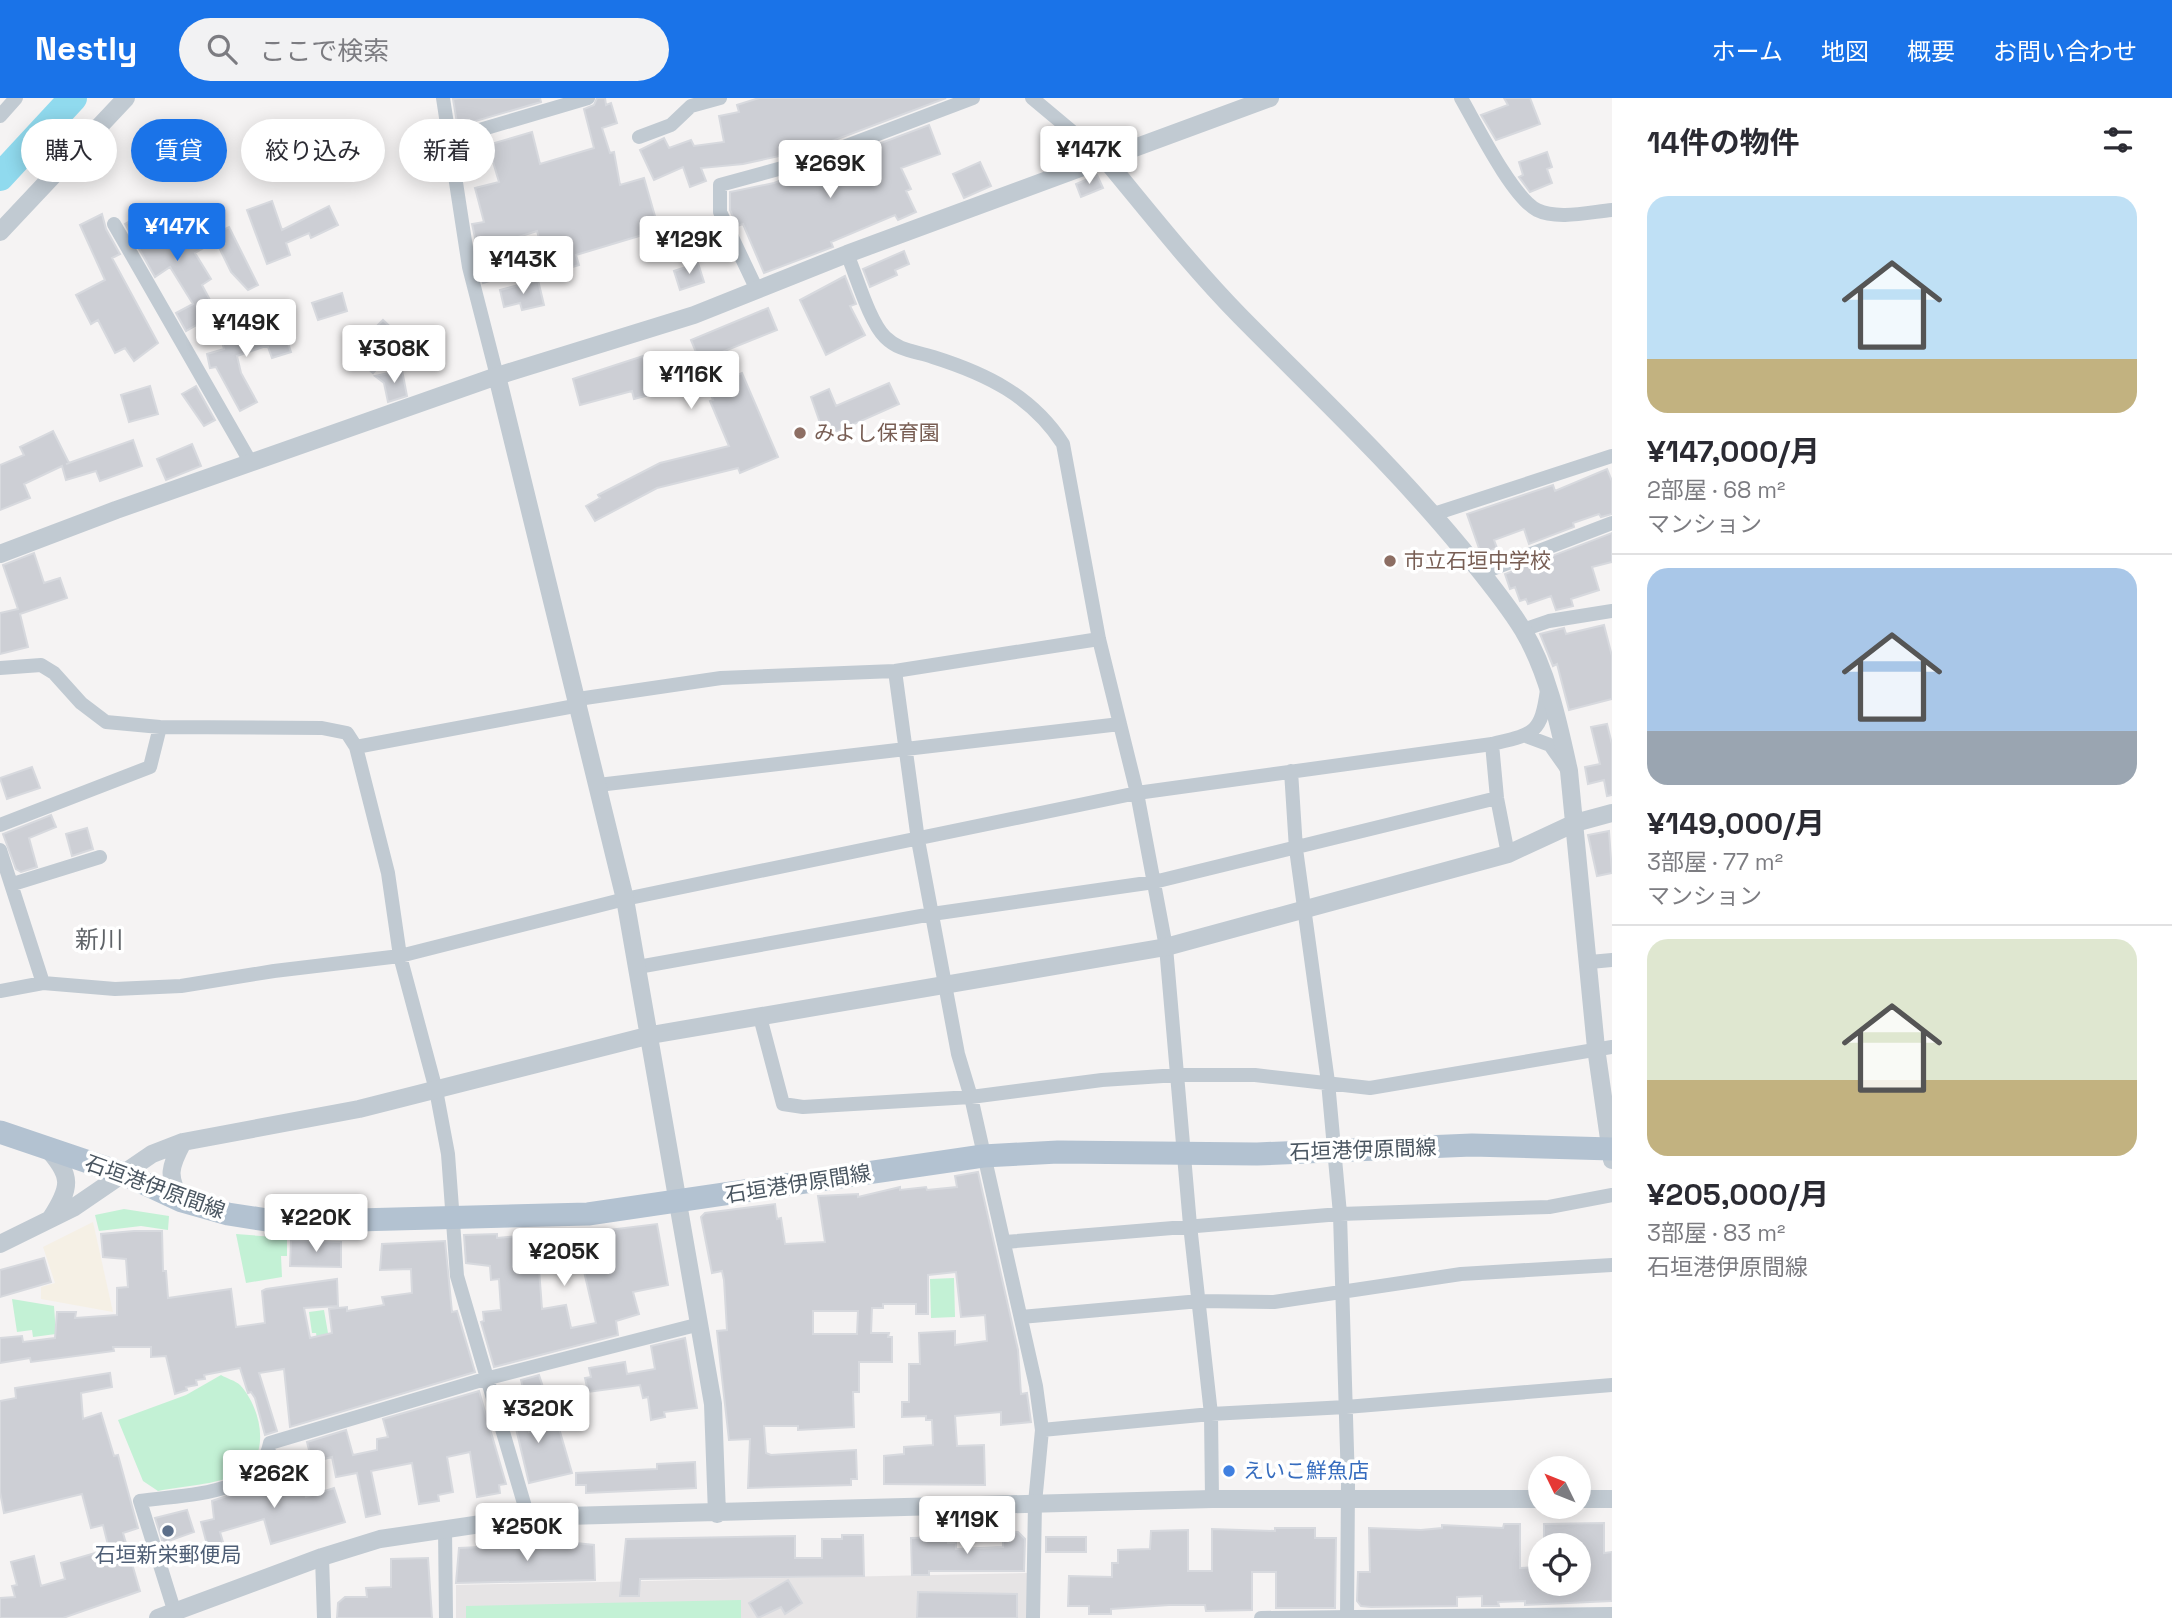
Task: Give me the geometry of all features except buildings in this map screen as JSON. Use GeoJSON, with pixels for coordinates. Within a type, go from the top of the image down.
{"type":"FeatureCollection","features":[{"type":"Feature","properties":{"kind":"main road","name":"石垣港伊原間線"},"geometry":{"type":"LineString","coordinates":[[0,1132],[124,1174],[182,1201],[228,1214],[280,1222],[588,1214],[678,1203],[983,1156],[1058,1152],[1335,1152],[1472,1145],[1611,1152]]}},
{"type":"Feature","properties":{"kind":"street"},"geometry":{"type":"LineString","coordinates":[[0,116],[16,98]]}},
{"type":"Feature","properties":{"kind":"street"},"geometry":{"type":"LineString","coordinates":[[0,232],[126,98]]}},
{"type":"Feature","properties":{"kind":"street"},"geometry":{"type":"LineString","coordinates":[[443,98],[446,119]]}},
{"type":"Feature","properties":{"kind":"street"},"geometry":{"type":"LineString","coordinates":[[495,125],[588,98]]}},
{"type":"Feature","properties":{"kind":"street"},"geometry":{"type":"LineString","coordinates":[[639,136],[671,125],[691,106],[720,98]]}},
{"type":"Feature","properties":{"kind":"street"},"geometry":{"type":"LineString","coordinates":[[757,290],[720,212],[720,185],[804,162],[973,98]]}},
{"type":"Feature","properties":{"kind":"street"},"geometry":{"type":"LineString","coordinates":[[1032,98],[1105,159],[1239,315],[1358,432],[1434,514],[1482,573],[1523,630],[1547,688],[1569,771],[1590,962],[1604,1047],[1611,1152]]}},
{"type":"Feature","properties":{"kind":"street"},"geometry":{"type":"LineString","coordinates":[[0,554],[497,376],[694,315],[847,254],[1270,98]]}},
{"type":"Feature","properties":{"kind":"street"},"geometry":{"type":"LineString","coordinates":[[1461,98],[1518,193],[1538,211],[1563,214],[1612,210]]}},
{"type":"Feature","properties":{"kind":"street"},"geometry":{"type":"LineString","coordinates":[[456,182],[469,267],[579,702],[625,899],[651,1035],[713,1404],[717,1514]]}},
{"type":"Feature","properties":{"kind":"street"},"geometry":{"type":"LineString","coordinates":[[114,224],[251,463]]}},
{"type":"Feature","properties":{"kind":"street"},"geometry":{"type":"LineString","coordinates":[[847,254],[882,335],[897,348],[977,371],[1017,394],[1053,428],[1063,444],[1099,639],[1137,793],[1166,947],[1190,1225],[1200,1301],[1203,1365],[1211,1414],[1212,1499]]}},
{"type":"Feature","properties":{"kind":"street"},"geometry":{"type":"LineString","coordinates":[[1434,514],[1612,456]]}},
{"type":"Feature","properties":{"kind":"street"},"geometry":{"type":"LineString","coordinates":[[1482,573],[1612,523]]}},
{"type":"Feature","properties":{"kind":"street"},"geometry":{"type":"LineString","coordinates":[[1523,630],[1549,621],[1612,611]]}},
{"type":"Feature","properties":{"kind":"street"},"geometry":{"type":"LineString","coordinates":[[356,747],[579,702],[721,678],[895,671],[1099,639]]}},
{"type":"Feature","properties":{"kind":"street"},"geometry":{"type":"LineString","coordinates":[[0,668],[41,665],[54,673],[81,704],[106,722],[160,727],[322,728],[347,733],[356,747],[388,873],[400,956],[436,1090],[448,1154],[457,1276],[485,1379],[528,1517]]}},
{"type":"Feature","properties":{"kind":"street"},"geometry":{"type":"LineString","coordinates":[[895,671],[918,840],[958,1054],[971,1097],[1036,1386],[1042,1430],[1035,1503],[1033,1618]]}},
{"type":"Feature","properties":{"kind":"street"},"geometry":{"type":"LineString","coordinates":[[0,991],[43,983],[115,989],[181,986],[274,971],[400,956],[625,899],[1137,793],[1492,744],[1526,736],[1543,719],[1547,688]]}},
{"type":"Feature","properties":{"kind":"street"},"geometry":{"type":"LineString","coordinates":[[598,785],[1120,724]]}},
{"type":"Feature","properties":{"kind":"street"},"geometry":{"type":"LineString","coordinates":[[0,825],[150,767],[160,727]]}},
{"type":"Feature","properties":{"kind":"street"},"geometry":{"type":"LineString","coordinates":[[1526,736],[1550,745],[1569,771]]}},
{"type":"Feature","properties":{"kind":"street"},"geometry":{"type":"LineString","coordinates":[[1492,744],[1497,799],[1508,854]]}},
{"type":"Feature","properties":{"kind":"street"},"geometry":{"type":"LineString","coordinates":[[1291,771],[1296,849],[1328,1082],[1340,1214],[1346,1407],[1347,1617]]}},
{"type":"Feature","properties":{"kind":"street"},"geometry":{"type":"LineString","coordinates":[[638,967],[932,914],[1153,882],[1497,799]]}},
{"type":"Feature","properties":{"kind":"street"},"geometry":{"type":"LineString","coordinates":[[0,1244],[49,1221],[152,1154],[183,1142],[359,1110],[651,1035],[1166,947],[1508,854],[1575,822],[1612,813]]}},
{"type":"Feature","properties":{"kind":"street"},"geometry":{"type":"LineString","coordinates":[[0,850],[43,983]]}},
{"type":"Feature","properties":{"kind":"street"},"geometry":{"type":"LineString","coordinates":[[13,884],[100,857]]}},
{"type":"Feature","properties":{"kind":"street"},"geometry":{"type":"LineString","coordinates":[[1590,962],[1612,960]]}},
{"type":"Feature","properties":{"kind":"street"},"geometry":{"type":"LineString","coordinates":[[760,1017],[783,1104],[803,1107],[971,1097],[1102,1080],[1178,1075],[1255,1075],[1370,1088],[1604,1047]]}},
{"type":"Feature","properties":{"kind":"street"},"geometry":{"type":"LineString","coordinates":[[182,1201],[171,1177],[172,1162],[183,1142]]}},
{"type":"Feature","properties":{"kind":"street"},"geometry":{"type":"LineString","coordinates":[[46,1147],[58,1160],[68,1183],[66,1196],[49,1221]]}},
{"type":"Feature","properties":{"kind":"street"},"geometry":{"type":"LineString","coordinates":[[1005,1242],[1340,1214],[1549,1208],[1612,1195]]}},
{"type":"Feature","properties":{"kind":"street"},"geometry":{"type":"LineString","coordinates":[[1021,1317],[1200,1301],[1274,1302],[1461,1274],[1612,1265]]}},
{"type":"Feature","properties":{"kind":"street"},"geometry":{"type":"LineString","coordinates":[[700,1324],[485,1379],[270,1443],[260,1468],[248,1479],[220,1488],[140,1501],[167,1615],[322,1557],[380,1539],[528,1517],[596,1513],[717,1514],[1212,1499],[1528,1499]]}},
{"type":"Feature","properties":{"kind":"street"},"geometry":{"type":"LineString","coordinates":[[1042,1430],[1211,1414],[1346,1407],[1612,1385]]}},
{"type":"Feature","properties":{"kind":"street"},"geometry":{"type":"LineString","coordinates":[[1591,1499],[1612,1499]]}},
{"type":"Feature","properties":{"kind":"street"},"geometry":{"type":"LineString","coordinates":[[445,1528],[446,1618]]}},
{"type":"Feature","properties":{"kind":"street"},"geometry":{"type":"LineString","coordinates":[[322,1557],[324,1618]]}},
{"type":"Feature","properties":{"kind":"street"},"geometry":{"type":"LineString","coordinates":[[1261,1618],[1612,1614]]}},
{"type":"Feature","properties":{"kind":"shaded area"},"geometry":{"type":"Polygon","coordinates":[[[1027,1573],[1027,1618],[456,1618],[456,1585],[1027,1573]]]}},
{"type":"Feature","properties":{"kind":"green space"},"geometry":{"type":"Polygon","coordinates":[[[124,1209],[169,1216],[168,1230],[141,1226],[99,1231],[95,1215],[124,1209]]]}},
{"type":"Feature","properties":{"kind":"green space"},"geometry":{"type":"Polygon","coordinates":[[[236,1234],[287,1238],[287,1256],[281,1256],[282,1277],[246,1283],[236,1234]]]}},
{"type":"Feature","properties":{"kind":"green space"},"geometry":{"type":"Polygon","coordinates":[[[954,1278],[955,1317],[931,1318],[930,1279],[954,1278]]]}},
{"type":"Feature","properties":{"kind":"green space"},"geometry":{"type":"Polygon","coordinates":[[[12,1299],[54,1306],[56,1334],[33,1337],[32,1330],[17,1332],[12,1299]]]}},
{"type":"Feature","properties":{"kind":"green space"},"geometry":{"type":"Polygon","coordinates":[[[324,1310],[329,1339],[317,1340],[316,1333],[312,1333],[309,1312],[324,1310]]]}},
{"type":"Feature","properties":{"kind":"green space"},"geometry":{"type":"Polygon","coordinates":[[[221,1375],[240,1385],[253,1406],[260,1432],[256,1457],[249,1467],[229,1478],[158,1491],[143,1481],[118,1420],[186,1395],[221,1375]]]}},
{"type":"Feature","properties":{"kind":"green space"},"geometry":{"type":"Polygon","coordinates":[[[532,1390],[533,1393],[548,1391],[560,1400],[563,1422],[531,1431],[520,1393],[532,1390]]]}},
{"type":"Feature","properties":{"kind":"green space"},"geometry":{"type":"Polygon","coordinates":[[[741,1600],[741,1618],[466,1618],[466,1606],[741,1600]]]}},
{"type":"Feature","properties":{"kind":"sand"},"geometry":{"type":"Polygon","coordinates":[[[93,1222],[113,1312],[41,1299],[41,1287],[55,1283],[43,1247],[93,1222]]]}},
{"type":"Feature","properties":{"kind":"waterway"},"geometry":{"type":"LineString","coordinates":[[0,177],[73,98]]}},
{"type":"Feature","properties":{"kind":"place","name":"みよし保育園"},"geometry":{"type":"Point","coordinates":[800,433]}},
{"type":"Feature","properties":{"kind":"place","name":"市立石垣中学校"},"geometry":{"type":"Point","coordinates":[1390,561]}},
{"type":"Feature","properties":{"kind":"place","name":"えいこ鮮魚店"},"geometry":{"type":"Point","coordinates":[1229,1471]}},
{"type":"Feature","properties":{"kind":"place","name":"石垣新栄郵便局"},"geometry":{"type":"Point","coordinates":[168,1531]}},
{"type":"Feature","properties":{"kind":"district","name":"新川"},"geometry":{"type":"Point","coordinates":[99,940]}}]}
